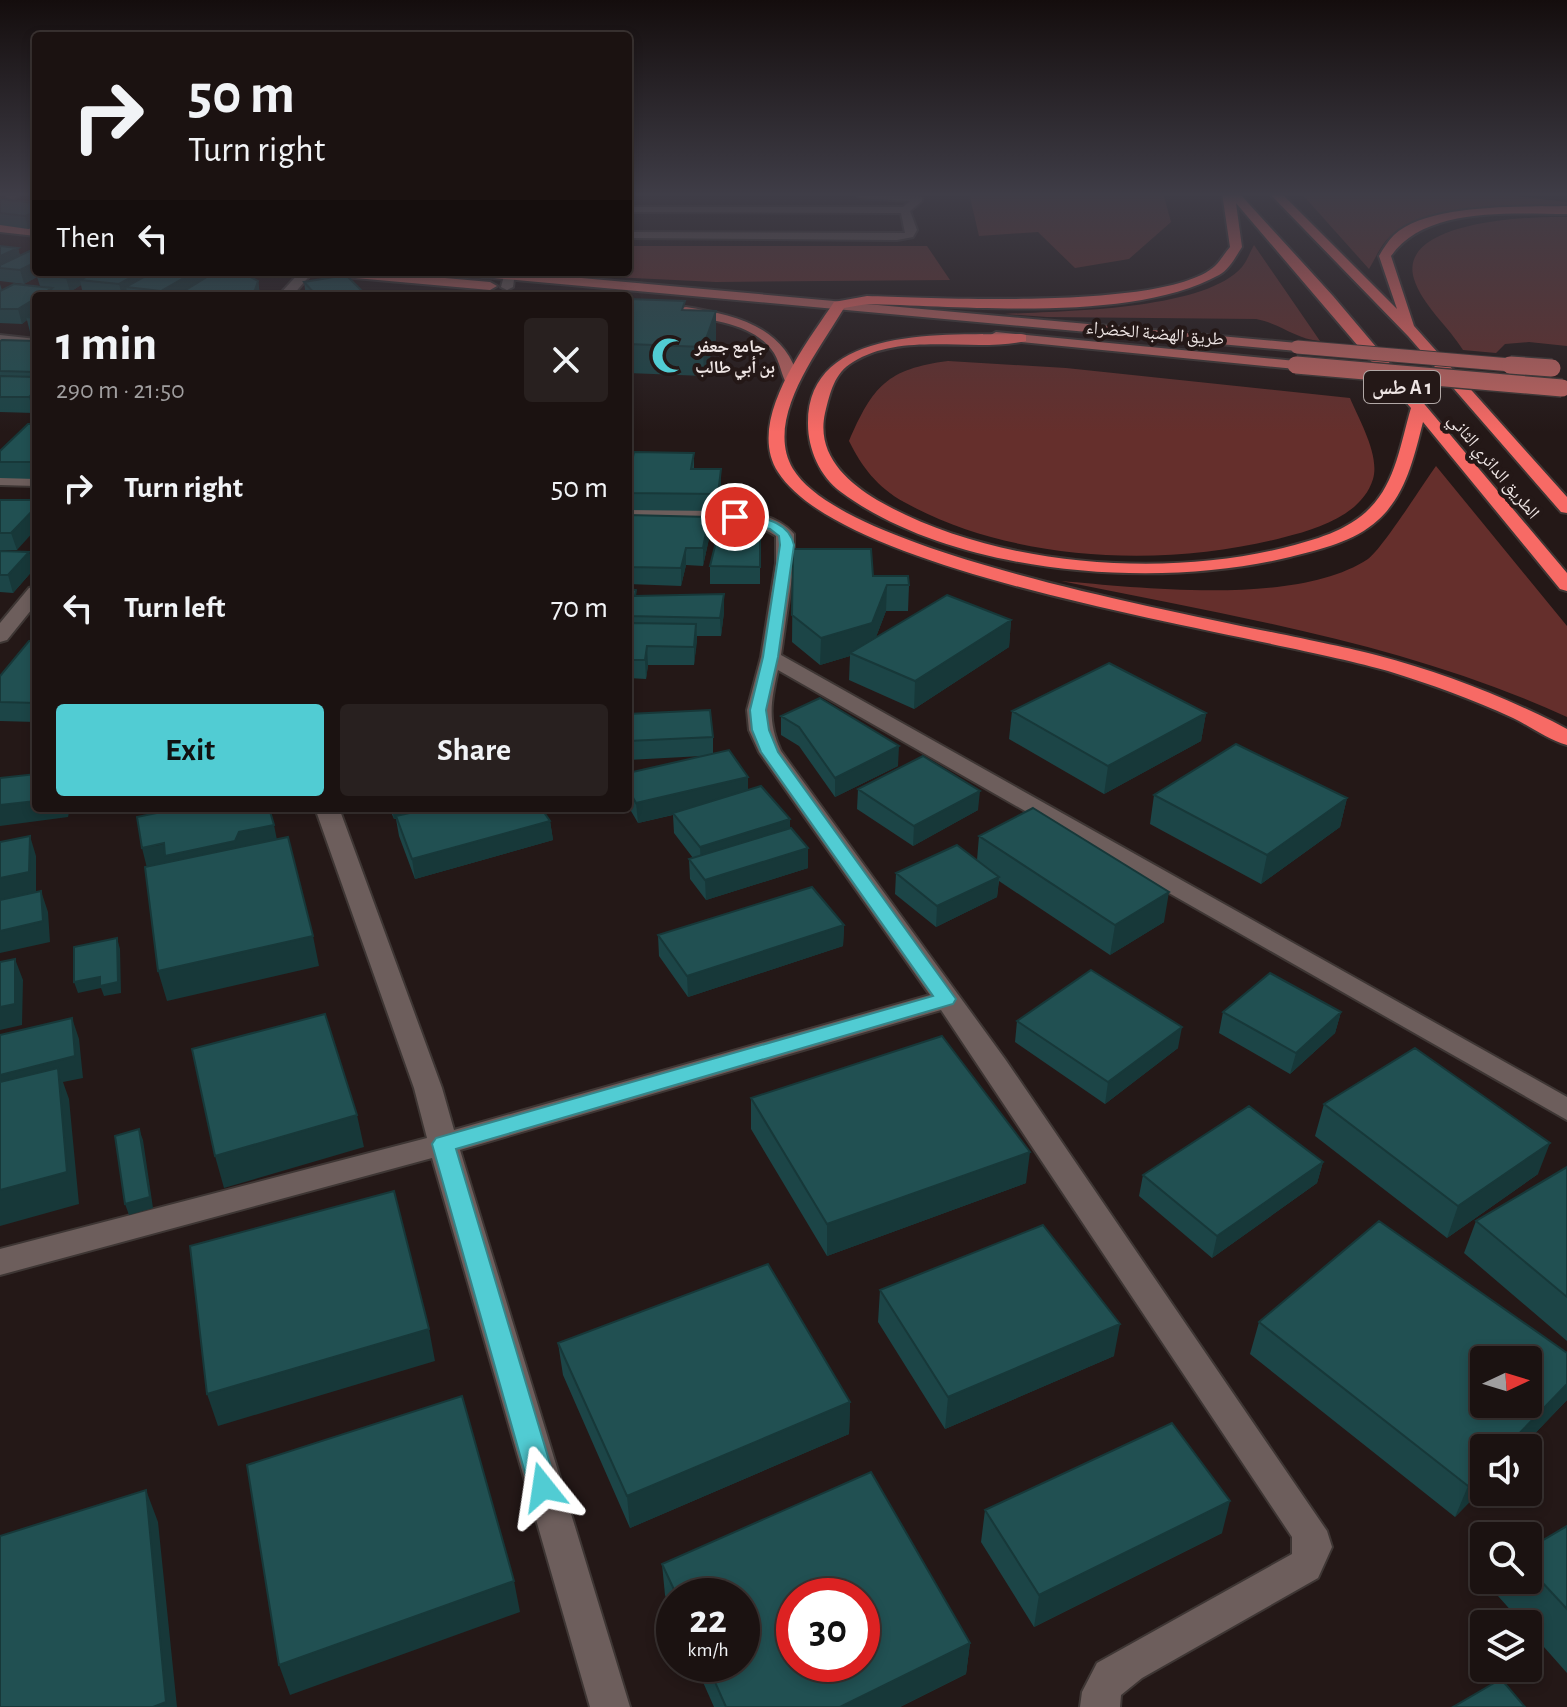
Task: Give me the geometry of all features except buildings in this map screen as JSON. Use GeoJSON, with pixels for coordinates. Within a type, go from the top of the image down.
{"type":"FeatureCollection","features":[{"type":"Feature","properties":{"kind":"highway"},"geometry":{"type":"LineString","coordinates":[[1211,273],[1169,289],[1069,302],[867,300],[835,312],[791,380],[782,407],[779,436],[786,472],[799,489],[822,507],[917,550],[1021,581],[1372,661],[1459,689],[1541,723],[1567,738]]}},
{"type":"Feature","properties":{"kind":"highway","name":"الطريق الدائري الثاني"},"geometry":{"type":"LineString","coordinates":[[1301,273],[1419,406],[1567,585]]}},
{"type":"Feature","properties":{"kind":"highway","name":"الطريق الدائري الثاني"},"geometry":{"type":"LineString","coordinates":[[1354,273],[1413,333],[1567,508]]}},
{"type":"Feature","properties":{"kind":"highway"},"geometry":{"type":"LineString","coordinates":[[1391,273],[1413,333]]}},
{"type":"Feature","properties":{"kind":"highway"},"geometry":{"type":"LineString","coordinates":[[1021,338],[884,347],[851,357],[834,368],[822,391],[815,421],[819,448],[834,477],[862,498],[926,529],[1003,552],[1136,568],[1232,564],[1292,553],[1327,541],[1358,527],[1380,509],[1396,486],[1419,406]]}},
{"type":"Feature","properties":{"kind":"main road","name":"طريق الهضبة الخضراء"},"geometry":{"type":"LineString","coordinates":[[450,276],[508,278],[625,292]]}},
{"type":"Feature","properties":{"kind":"main road","name":"طريق الهضبة الخضراء"},"geometry":{"type":"LineString","coordinates":[[562,286],[590,292]]}},
{"type":"Feature","properties":{"kind":"main road"},"geometry":{"type":"LineString","coordinates":[[562,286],[577,292]]}},
{"type":"Feature","properties":{"kind":"main road","name":"طريق الهضبة الخضراء"},"geometry":{"type":"LineString","coordinates":[[632,293],[835,312],[1021,338],[1565,388]]}},
{"type":"Feature","properties":{"kind":"main road","name":"طريق الهضبة الخضراء"},"geometry":{"type":"LineString","coordinates":[[632,298],[1559,369]]}},
{"type":"Feature","properties":{"kind":"main road"},"geometry":{"type":"LineString","coordinates":[[673,309],[717,316],[766,336],[787,355],[791,380]]}},
{"type":"Feature","properties":{"kind":"street"},"geometry":{"type":"LineString","coordinates":[[289,292],[303,276]]}},
{"type":"Feature","properties":{"kind":"street"},"geometry":{"type":"LineString","coordinates":[[0,339],[32,343]]}},
{"type":"Feature","properties":{"kind":"street"},"geometry":{"type":"LineString","coordinates":[[0,480],[32,481]]}},
{"type":"Feature","properties":{"kind":"street"},"geometry":{"type":"LineString","coordinates":[[632,514],[748,518],[781,530],[787,545],[771,657],[758,710],[760,730],[770,752],[946,999],[1309,1531],[1313,1547],[1305,1566],[1158,1646],[1106,1679],[1100,1707]]}},
{"type":"Feature","properties":{"kind":"street"},"geometry":{"type":"LineString","coordinates":[[0,636],[32,597]]}},
{"type":"Feature","properties":{"kind":"street"},"geometry":{"type":"LineString","coordinates":[[771,657],[1567,1110]]}},
{"type":"Feature","properties":{"kind":"street"},"geometry":{"type":"LineString","coordinates":[[328,812],[428,1088],[610,1707]]}},
{"type":"Feature","properties":{"kind":"street"},"geometry":{"type":"LineString","coordinates":[[0,1262],[444,1144],[946,999]]}},
{"type":"Feature","properties":{"kind":"lane"},"geometry":{"type":"LineString","coordinates":[[549,276],[562,286]]}},
{"type":"Feature","properties":{"kind":"shaded area"},"geometry":{"type":"Polygon","coordinates":[[[632,273],[945,273],[950,280],[716,282],[592,276],[632,276],[632,273]]]}},
{"type":"Feature","properties":{"kind":"shaded area"},"geometry":{"type":"Polygon","coordinates":[[[1235,273],[1273,273],[1320,341],[1256,319],[1004,314],[1130,306],[1197,292],[1223,282],[1235,273]]]}},
{"type":"Feature","properties":{"kind":"shaded area"},"geometry":{"type":"Polygon","coordinates":[[[1414,273],[1567,273],[1567,346],[1529,342],[1505,344],[1496,353],[1463,350],[1429,307],[1414,279],[1414,273]]]}},
{"type":"Feature","properties":{"kind":"shaded area"},"geometry":{"type":"Polygon","coordinates":[[[948,361],[1066,368],[1350,398],[1374,459],[1373,479],[1359,502],[1324,525],[1240,547],[1142,556],[1042,548],[993,538],[947,522],[894,496],[871,476],[849,441],[866,406],[885,383],[910,369],[948,361]]]}},
{"type":"Feature","properties":{"kind":"shaded area"},"geometry":{"type":"Polygon","coordinates":[[[1436,466],[1567,626],[1567,717],[1507,692],[1382,651],[1254,620],[1061,581],[1175,590],[1219,590],[1302,583],[1338,574],[1374,553],[1436,466]]]}},
{"type":"Feature","properties":{"kind":"place","name":"جامع جعفر بن أبي طالب"},"geometry":{"type":"Point","coordinates":[669,356]}},
{"type":"Feature","properties":{"kind":"route"},"geometry":{"type":"LineString","coordinates":[[543,1487],[444,1144],[946,999],[770,752],[760,730],[758,710],[771,657],[787,545],[785,534],[775,526],[735,517]]}}]}
